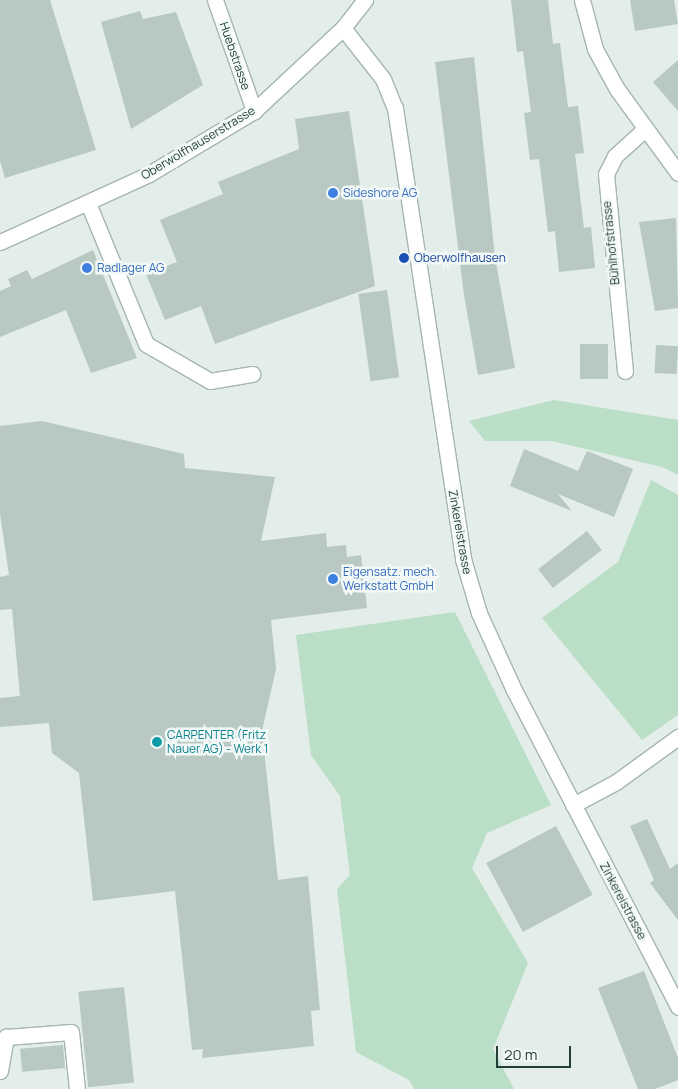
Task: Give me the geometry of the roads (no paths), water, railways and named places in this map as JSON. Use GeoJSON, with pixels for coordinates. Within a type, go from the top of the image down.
{"type":"FeatureCollection","features":[{"type":"Feature","properties":{"kind":"street","name":"Huebstrasse"},"geometry":{"type":"LineString","coordinates":[[215,0],[254,111]]}},
{"type":"Feature","properties":{"kind":"street","name":"Oberwolfhauserstrasse"},"geometry":{"type":"LineString","coordinates":[[0,242],[149,174],[254,111],[343,28],[365,0]]}},
{"type":"Feature","properties":{"kind":"street"},"geometry":{"type":"LineString","coordinates":[[582,0],[596,49],[644,130],[678,173]]}},
{"type":"Feature","properties":{"kind":"street","name":"Zinkereistrasse"},"geometry":{"type":"LineString","coordinates":[[343,28],[383,79],[397,118],[468,579],[496,653],[572,805],[678,1007]]}},
{"type":"Feature","properties":{"kind":"street","name":"Bühlhofstrasse"},"geometry":{"type":"LineString","coordinates":[[625,371],[606,174],[615,156],[644,130]]}},
{"type":"Feature","properties":{"kind":"street"},"geometry":{"type":"LineString","coordinates":[[88,203],[146,344],[210,381],[252,374]]}},
{"type":"Feature","properties":{"kind":"street"},"geometry":{"type":"LineString","coordinates":[[572,805],[616,782],[678,737]]}},
{"type":"Feature","properties":{"kind":"street"},"geometry":{"type":"LineString","coordinates":[[0,1071],[6,1037],[71,1032],[77,1089]]}},
{"type":"Feature","properties":{"kind":"place","name":"Sideshore AG"},"geometry":{"type":"Point","coordinates":[333,193]}},
{"type":"Feature","properties":{"kind":"place","name":"Oberwolfhausen"},"geometry":{"type":"Point","coordinates":[404,258]}},
{"type":"Feature","properties":{"kind":"place","name":"Radlager AG"},"geometry":{"type":"Point","coordinates":[87,268]}},
{"type":"Feature","properties":{"kind":"place","name":"Eigensatz. mech. Werkstatt GmbH"},"geometry":{"type":"Point","coordinates":[333,579]}},
{"type":"Feature","properties":{"kind":"place","name":"CARPENTER (Fritz Nauer AG) - Werk 1"},"geometry":{"type":"Point","coordinates":[157,742]}}]}
